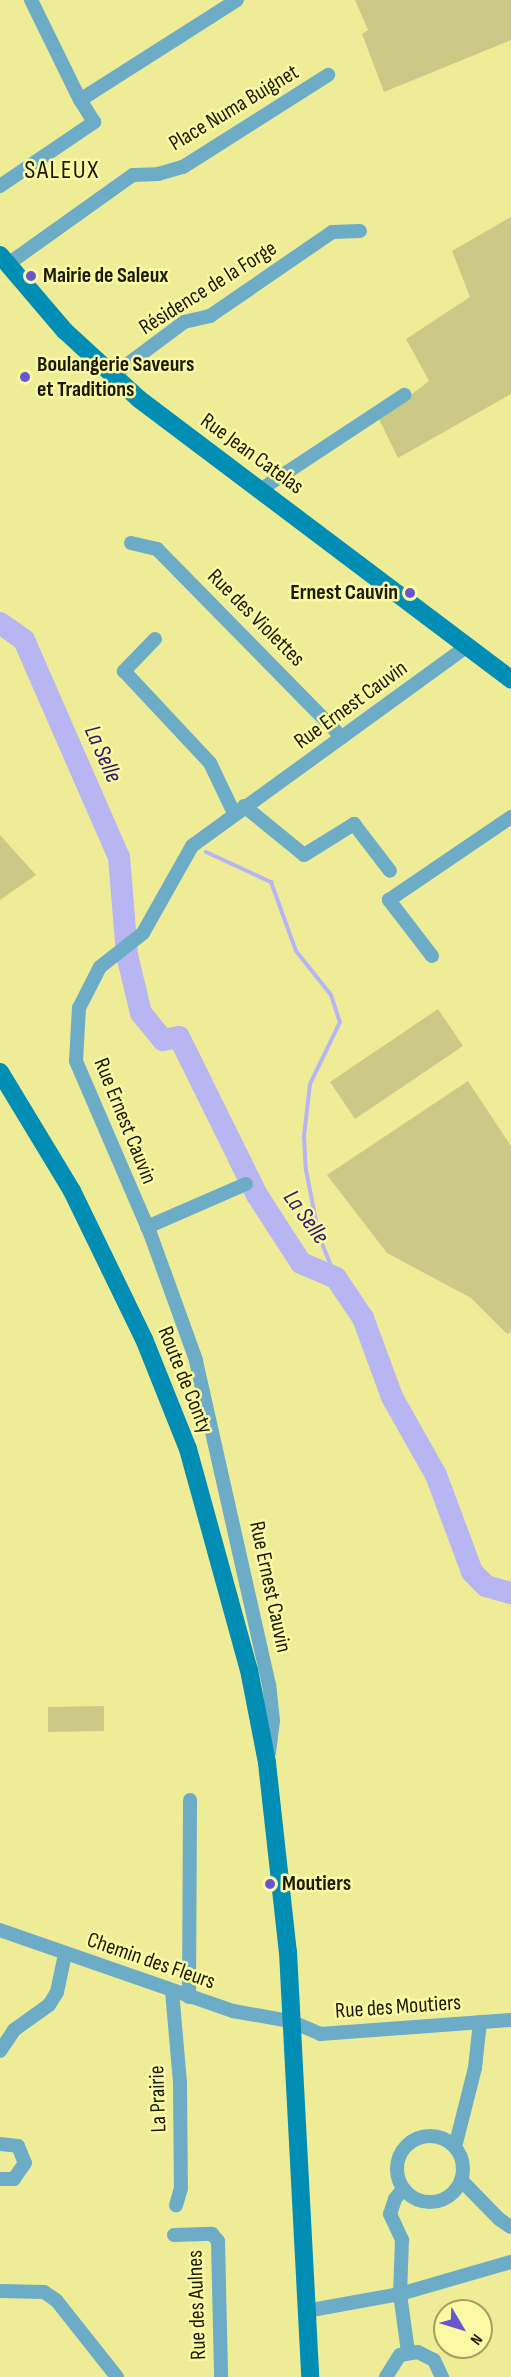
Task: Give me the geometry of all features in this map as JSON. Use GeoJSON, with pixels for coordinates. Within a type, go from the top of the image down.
{"type":"FeatureCollection","features":[{"type":"Feature","properties":{"kind":"street"},"geometry":{"type":"LineString","coordinates":[[0,186],[94,122],[80,100],[31,0]]}},
{"type":"Feature","properties":{"kind":"street"},"geometry":{"type":"LineString","coordinates":[[80,100],[237,0]]}},
{"type":"Feature","properties":{"kind":"street","name":"Place Numa Buignet"},"geometry":{"type":"LineString","coordinates":[[4,260],[133,175],[158,174],[183,167],[328,75]]}},
{"type":"Feature","properties":{"kind":"street","name":"Résidence de la Forge"},"geometry":{"type":"LineString","coordinates":[[113,375],[184,322],[210,316],[332,232],[360,231]]}},
{"type":"Feature","properties":{"kind":"street","name":"Rue Jean Catelas"},"geometry":{"type":"LineString","coordinates":[[4,260],[65,331],[170,424],[469,645],[511,679]]}},
{"type":"Feature","properties":{"kind":"street"},"geometry":{"type":"LineString","coordinates":[[260,490],[404,395]]}},
{"type":"Feature","properties":{"kind":"street","name":"Rue des Violettes"},"geometry":{"type":"LineString","coordinates":[[131,543],[157,549],[342,737]]}},
{"type":"Feature","properties":{"kind":"street"},"geometry":{"type":"LineString","coordinates":[[154,639],[124,671],[210,763],[239,810],[304,855],[354,824],[390,871]]}},
{"type":"Feature","properties":{"kind":"street","name":"Rue Ernest Cauvin"},"geometry":{"type":"LineString","coordinates":[[267,1730],[269,1685],[254,1605],[196,1360],[147,1227],[76,1061],[79,1008],[87,987],[100,967],[147,926],[183,857],[239,810],[469,645]]}},
{"type":"Feature","properties":{"kind":"street"},"geometry":{"type":"LineString","coordinates":[[432,956],[389,900],[511,818]]}},
{"type":"Feature","properties":{"kind":"street","name":"Route de Conty"},"geometry":{"type":"LineString","coordinates":[[0,1072],[72,1191],[109,1265],[184,1439],[231,1597],[267,1730],[267,1763],[287,1941],[310,2377]]}},
{"type":"Feature","properties":{"kind":"street"},"geometry":{"type":"LineString","coordinates":[[147,1227],[246,1184]]}},
{"type":"Feature","properties":{"kind":"street"},"geometry":{"type":"LineString","coordinates":[[189,1997],[190,1800]]}},
{"type":"Feature","properties":{"kind":"street","name":"Chemin des Fleurs"},"geometry":{"type":"LineString","coordinates":[[0,1930],[189,1997],[264,2019],[290,2021]]}},
{"type":"Feature","properties":{"kind":"street"},"geometry":{"type":"LineString","coordinates":[[0,2051],[14,2030],[49,2004],[57,1992],[65,1954]]}},
{"type":"Feature","properties":{"kind":"street","name":"La Prairie"},"geometry":{"type":"LineString","coordinates":[[172,1991],[180,2083],[181,2188],[176,2205]]}},
{"type":"Feature","properties":{"kind":"street","name":"Rue des Moutiers"},"geometry":{"type":"LineString","coordinates":[[290,2021],[320,2034],[511,2020]]}},
{"type":"Feature","properties":{"kind":"street"},"geometry":{"type":"LineString","coordinates":[[454,2147],[475,2068],[480,2022]]}},
{"type":"Feature","properties":{"kind":"street"},"geometry":{"type":"LineString","coordinates":[[435,2136],[454,2147],[462,2162],[461,2180],[449,2196],[440,2201],[420,2201],[403,2189],[398,2180],[398,2157],[413,2140],[435,2136]]}},
{"type":"Feature","properties":{"kind":"street"},"geometry":{"type":"LineString","coordinates":[[0,2144],[18,2146],[25,2163],[14,2179],[0,2179]]}},
{"type":"Feature","properties":{"kind":"street"},"geometry":{"type":"LineString","coordinates":[[461,2180],[498,2219],[511,2227]]}},
{"type":"Feature","properties":{"kind":"street"},"geometry":{"type":"LineString","coordinates":[[403,2189],[395,2199],[390,2214],[402,2240],[400,2294],[408,2352]]}},
{"type":"Feature","properties":{"kind":"street","name":"Rue des Aulnes"},"geometry":{"type":"LineString","coordinates":[[174,2235],[212,2234],[218,2241],[221,2377]]}},
{"type":"Feature","properties":{"kind":"street"},"geometry":{"type":"LineString","coordinates":[[306,2311],[400,2294],[511,2262]]}},
{"type":"Feature","properties":{"kind":"street"},"geometry":{"type":"LineString","coordinates":[[0,2291],[44,2292],[56,2300],[117,2377]]}},
{"type":"Feature","properties":{"kind":"street"},"geometry":{"type":"LineString","coordinates":[[386,2377],[393,2361],[408,2352],[418,2352],[434,2360],[442,2377]]}},
{"type":"Feature","properties":{"kind":"shaded area"},"geometry":{"type":"Polygon","coordinates":[[[355,0],[511,0],[511,40],[384,92],[362,34],[368,30],[355,0]]]}},
{"type":"Feature","properties":{"kind":"shaded area"},"geometry":{"type":"Polygon","coordinates":[[[511,217],[511,394],[398,458],[379,419],[429,381],[406,339],[470,297],[452,251],[511,217]]]}},
{"type":"Feature","properties":{"kind":"shaded area"},"geometry":{"type":"Polygon","coordinates":[[[0,835],[36,875],[0,900],[0,835]]]}},
{"type":"Feature","properties":{"kind":"shaded area"},"geometry":{"type":"Polygon","coordinates":[[[438,1009],[463,1046],[355,1119],[330,1082],[438,1009]]]}},
{"type":"Feature","properties":{"kind":"shaded area"},"geometry":{"type":"Polygon","coordinates":[[[468,1081],[511,1146],[511,1332],[507,1334],[471,1298],[387,1253],[327,1175],[468,1081]]]}},
{"type":"Feature","properties":{"kind":"shaded area"},"geometry":{"type":"Polygon","coordinates":[[[104,1706],[104,1731],[48,1732],[48,1707],[104,1706]]]}},
{"type":"Feature","properties":{"kind":"waterway","name":"La Selle"},"geometry":{"type":"LineString","coordinates":[[0,623],[24,640],[119,857],[127,955],[141,1013],[163,1040],[179,1037],[257,1195],[301,1263],[336,1278],[363,1318],[392,1397],[436,1475],[472,1572],[486,1586],[511,1593]]}},
{"type":"Feature","properties":{"kind":"waterway"},"geometry":{"type":"LineString","coordinates":[[206,852],[271,882],[296,951],[331,995],[340,1022],[310,1084],[304,1136],[306,1170],[319,1236],[336,1278]]}},
{"type":"Feature","properties":{"kind":"place","name":"Mairie de Saleux"},"geometry":{"type":"Point","coordinates":[31,276]}},
{"type":"Feature","properties":{"kind":"place","name":"Boulangerie Saveurs et Traditions"},"geometry":{"type":"Point","coordinates":[25,377]}},
{"type":"Feature","properties":{"kind":"place","name":"Ernest Cauvin"},"geometry":{"type":"Point","coordinates":[410,593]}},
{"type":"Feature","properties":{"kind":"place","name":"Moutiers"},"geometry":{"type":"Point","coordinates":[270,1884]}},
{"type":"Feature","properties":{"kind":"district","name":"SALEUX"},"geometry":{"type":"Point","coordinates":[62,171]}}]}
